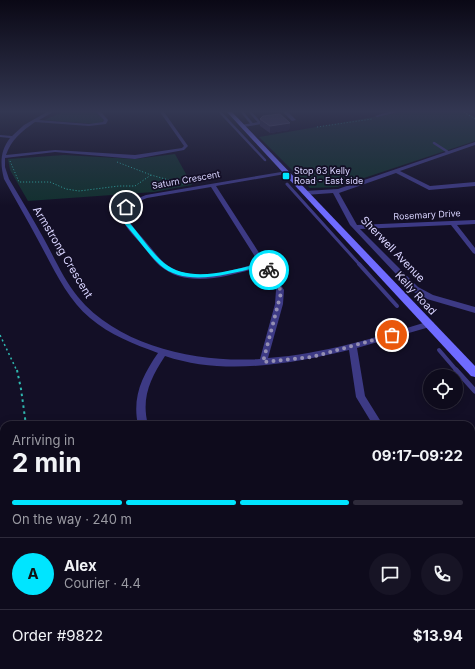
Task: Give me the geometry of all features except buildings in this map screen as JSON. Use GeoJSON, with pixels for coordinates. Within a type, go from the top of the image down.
{"type":"FeatureCollection","features":[{"type":"Feature","properties":{"kind":"street"},"geometry":{"type":"LineString","coordinates":[[7,143],[4,148],[2,157],[55,151],[141,157],[184,149],[186,146],[184,143]]}},
{"type":"Feature","properties":{"kind":"street","name":"Kelly Road"},"geometry":{"type":"LineString","coordinates":[[257,143],[340,229],[475,373]]}},
{"type":"Feature","properties":{"kind":"street"},"geometry":{"type":"LineString","coordinates":[[305,193],[335,191],[474,143]]}},
{"type":"Feature","properties":{"kind":"street","name":"Armstrong Crescent"},"geometry":{"type":"LineString","coordinates":[[2,157],[1,164],[5,175],[58,270],[81,306],[94,318],[115,331],[162,353],[212,362],[263,362],[312,357],[353,347],[430,324]]}},
{"type":"Feature","properties":{"kind":"street"},"geometry":{"type":"LineString","coordinates":[[396,171],[431,188],[475,184]]}},
{"type":"Feature","properties":{"kind":"street","name":"Saturn Crescent"},"geometry":{"type":"LineString","coordinates":[[265,264],[208,276],[190,275],[173,271],[162,264],[124,218],[123,212],[134,200],[285,172]]}},
{"type":"Feature","properties":{"kind":"street"},"geometry":{"type":"LineString","coordinates":[[212,185],[279,286],[281,293],[263,362]]}},
{"type":"Feature","properties":{"kind":"street","name":"Sherwell Avenue"},"geometry":{"type":"LineString","coordinates":[[335,191],[355,228],[418,291],[430,297],[475,310]]}},
{"type":"Feature","properties":{"kind":"street","name":"Rosemary Drive"},"geometry":{"type":"LineString","coordinates":[[355,228],[475,222]]}},
{"type":"Feature","properties":{"kind":"street"},"geometry":{"type":"LineString","coordinates":[[454,223],[475,252]]}},
{"type":"Feature","properties":{"kind":"street"},"geometry":{"type":"LineString","coordinates":[[353,347],[360,393],[376,421]]}},
{"type":"Feature","properties":{"kind":"street"},"geometry":{"type":"LineString","coordinates":[[143,421],[140,409],[142,395],[152,371],[162,353]]}},
{"type":"Feature","properties":{"kind":"lane","name":"Kelly Road"},"geometry":{"type":"LineString","coordinates":[[252,143],[265,160]]}},
{"type":"Feature","properties":{"kind":"lane"},"geometry":{"type":"LineString","coordinates":[[434,144],[448,152]]}},
{"type":"Feature","properties":{"kind":"lane","name":"Kelly Road"},"geometry":{"type":"LineString","coordinates":[[287,184],[397,306]]}},
{"type":"Feature","properties":{"kind":"lane"},"geometry":{"type":"LineString","coordinates":[[329,231],[340,229]]}},
{"type":"Feature","properties":{"kind":"lane"},"geometry":{"type":"LineString","coordinates":[[439,350],[475,391]]}},
{"type":"Feature","properties":{"kind":"path"},"geometry":{"type":"LineString","coordinates":[[119,156],[116,162],[150,175],[198,187]]}},
{"type":"Feature","properties":{"kind":"path"},"geometry":{"type":"LineString","coordinates":[[9,158],[19,182],[50,182],[72,191],[106,189],[119,186],[135,186],[150,175]]}},
{"type":"Feature","properties":{"kind":"path"},"geometry":{"type":"LineString","coordinates":[[304,182],[372,179]]}},
{"type":"Feature","properties":{"kind":"path"},"geometry":{"type":"LineString","coordinates":[[0,335],[16,363],[22,391],[26,421]]}},
{"type":"Feature","properties":{"kind":"green space"},"geometry":{"type":"Polygon","coordinates":[[[265,143],[468,143],[337,187],[310,188],[265,143]]]}},
{"type":"Feature","properties":{"kind":"green space"},"geometry":{"type":"Polygon","coordinates":[[[175,154],[192,185],[154,192],[28,201],[10,170],[8,159],[64,155],[135,159],[175,154]]]}},
{"type":"Feature","properties":{"kind":"way so far"},"geometry":{"type":"LineString","coordinates":[[269,270],[277,282],[281,293],[263,362],[312,357],[353,347],[392,335]]}},
{"type":"Feature","properties":{"kind":"place","name":"Stop 63 Kelly Road - East side"},"geometry":{"type":"Point","coordinates":[286,176]}},
{"type":"Feature","properties":{"kind":"route"},"geometry":{"type":"LineString","coordinates":[[126,207],[123,214],[126,222],[162,264],[173,271],[190,275],[208,276],[265,264],[269,270]]}}]}
